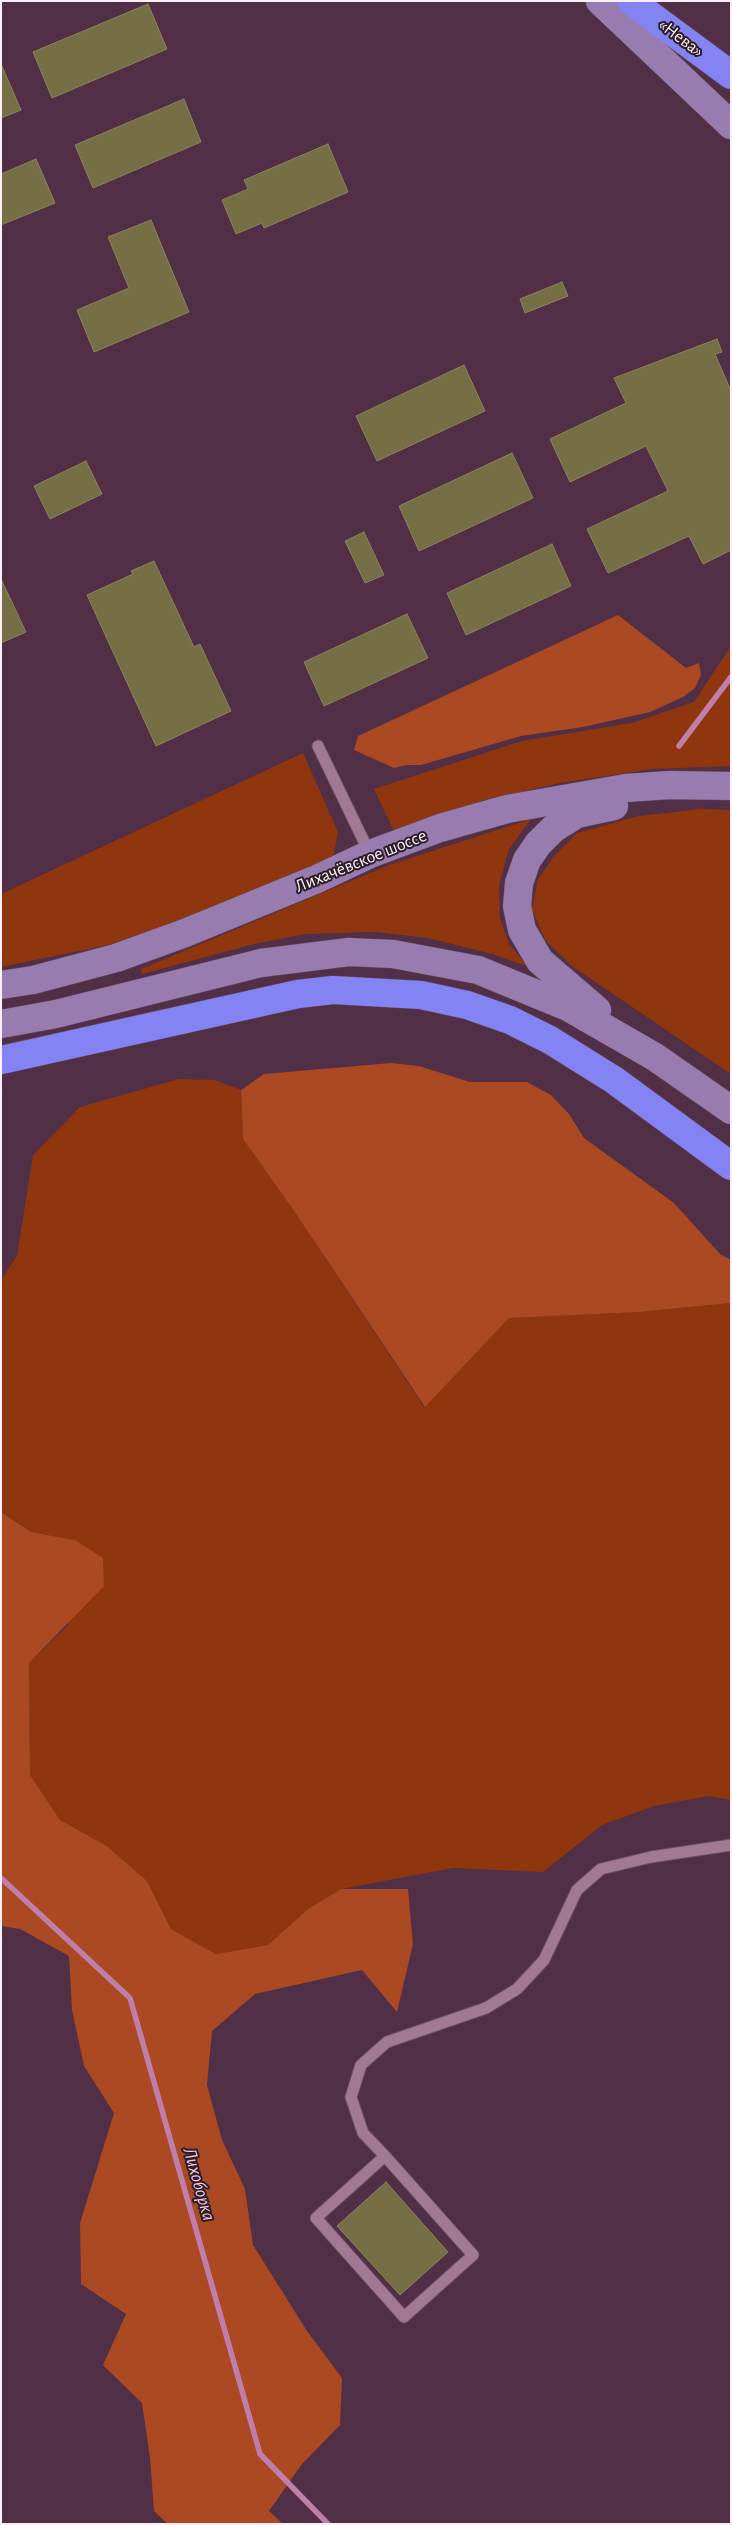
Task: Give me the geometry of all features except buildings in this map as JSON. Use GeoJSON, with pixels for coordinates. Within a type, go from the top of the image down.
{"type":"FeatureCollection","features":[{"type":"Feature","properties":{"kind":"highway","name":"«Нева»"},"geometry":{"type":"LineString","coordinates":[[631,1],[731,75]]}},
{"type":"Feature","properties":{"kind":"highway"},"geometry":{"type":"LineString","coordinates":[[1,1060],[298,994],[333,990],[422,995],[475,1008],[510,1020],[550,1040],[614,1080],[731,1166]]}},
{"type":"Feature","properties":{"kind":"main road"},"geometry":{"type":"LineString","coordinates":[[600,1],[731,124]]}},
{"type":"Feature","properties":{"kind":"main road","name":"Лихачёвское шоссе"},"geometry":{"type":"LineString","coordinates":[[1,985],[116,958],[220,918],[370,854],[440,828],[507,809],[570,796],[626,788],[670,785],[731,786]]}},
{"type":"Feature","properties":{"kind":"main road"},"geometry":{"type":"LineString","coordinates":[[731,786],[577,814],[553,829],[538,844],[527,860],[519,883],[517,906],[522,930],[540,961],[655,1057],[720,1103],[731,1115]]}},
{"type":"Feature","properties":{"kind":"main road"},"geometry":{"type":"LineString","coordinates":[[1,1024],[56,1014],[261,963],[349,952],[393,954],[478,970],[502,979],[568,1008],[655,1057]]}},
{"type":"Feature","properties":{"kind":"lane"},"geometry":{"type":"LineString","coordinates":[[318,746],[370,854]]}},
{"type":"Feature","properties":{"kind":"lane"},"geometry":{"type":"LineString","coordinates":[[385,2156],[316,2218],[404,2317],[473,2255],[385,2156],[363,2133],[351,2097],[361,2065],[387,2042],[486,2008],[517,1989],[544,1960],[577,1890],[602,1869],[651,1857],[731,1845]]}},
{"type":"Feature","properties":{"kind":"shaded area"},"geometry":{"type":"Polygon","coordinates":[[[618,615],[686,668],[699,663],[701,675],[695,688],[683,697],[650,712],[583,727],[521,736],[421,765],[407,765],[394,768],[354,750],[358,736],[618,615]]]}},
{"type":"Feature","properties":{"kind":"shaded area"},"geometry":{"type":"Polygon","coordinates":[[[731,646],[731,766],[652,769],[560,783],[484,800],[394,831],[374,789],[522,741],[632,723],[694,702],[731,646]]]}},
{"type":"Feature","properties":{"kind":"shaded area"},"geometry":{"type":"Polygon","coordinates":[[[303,753],[338,832],[333,857],[206,911],[108,945],[1,967],[1,894],[303,753]]]}},
{"type":"Feature","properties":{"kind":"shaded area"},"geometry":{"type":"Polygon","coordinates":[[[700,809],[731,810],[731,1074],[572,966],[545,940],[532,909],[538,879],[555,855],[577,833],[639,816],[700,809]]]}},
{"type":"Feature","properties":{"kind":"shaded area"},"geometry":{"type":"Polygon","coordinates":[[[531,819],[509,849],[499,885],[500,919],[509,944],[527,966],[492,954],[428,938],[376,932],[305,934],[254,944],[142,974],[141,969],[389,865],[531,819]]]}},
{"type":"Feature","properties":{"kind":"shaded area"},"geometry":{"type":"Polygon","coordinates":[[[391,1063],[419,1066],[470,1082],[527,1082],[551,1095],[569,1114],[584,1138],[674,1203],[720,1254],[731,1260],[731,1303],[640,1312],[509,1318],[425,1407],[292,1208],[243,1139],[241,1090],[264,1074],[391,1063]]]}},
{"type":"Feature","properties":{"kind":"shaded area"},"geometry":{"type":"Polygon","coordinates":[[[179,1079],[214,1080],[241,1090],[243,1139],[292,1208],[424,1407],[509,1318],[640,1312],[731,1303],[731,1800],[709,1796],[654,1806],[602,1825],[543,1872],[453,1868],[341,1889],[308,1909],[268,1945],[216,1954],[171,1929],[147,1881],[107,1846],[60,1820],[30,1775],[29,1663],[68,1625],[75,1540],[31,1532],[1,1512],[1,1280],[17,1256],[33,1155],[80,1107],[179,1079]]]}},
{"type":"Feature","properties":{"kind":"shaded area"},"geometry":{"type":"Polygon","coordinates":[[[1,1512],[31,1532],[75,1540],[103,1558],[104,1586],[29,1663],[30,1775],[60,1820],[107,1846],[147,1881],[171,1929],[216,1954],[268,1945],[308,1909],[341,1889],[408,1889],[413,1944],[397,2012],[362,1970],[255,1994],[212,2031],[207,2085],[222,2140],[245,2189],[253,2245],[307,2331],[342,2378],[340,2425],[302,2464],[269,2511],[283,2524],[168,2524],[154,2511],[150,2458],[142,2403],[103,2365],[126,2314],[81,2284],[80,2223],[114,2113],[84,2066],[72,2010],[69,1956],[20,1929],[1,1926],[1,1512]]]}},
{"type":"Feature","properties":{"kind":"waterway"},"geometry":{"type":"LineString","coordinates":[[679,746],[731,677]]}},
{"type":"Feature","properties":{"kind":"waterway","name":"Лихоборка"},"geometry":{"type":"LineString","coordinates":[[1,1878],[130,1998],[260,2454],[328,2524]]}}]}
